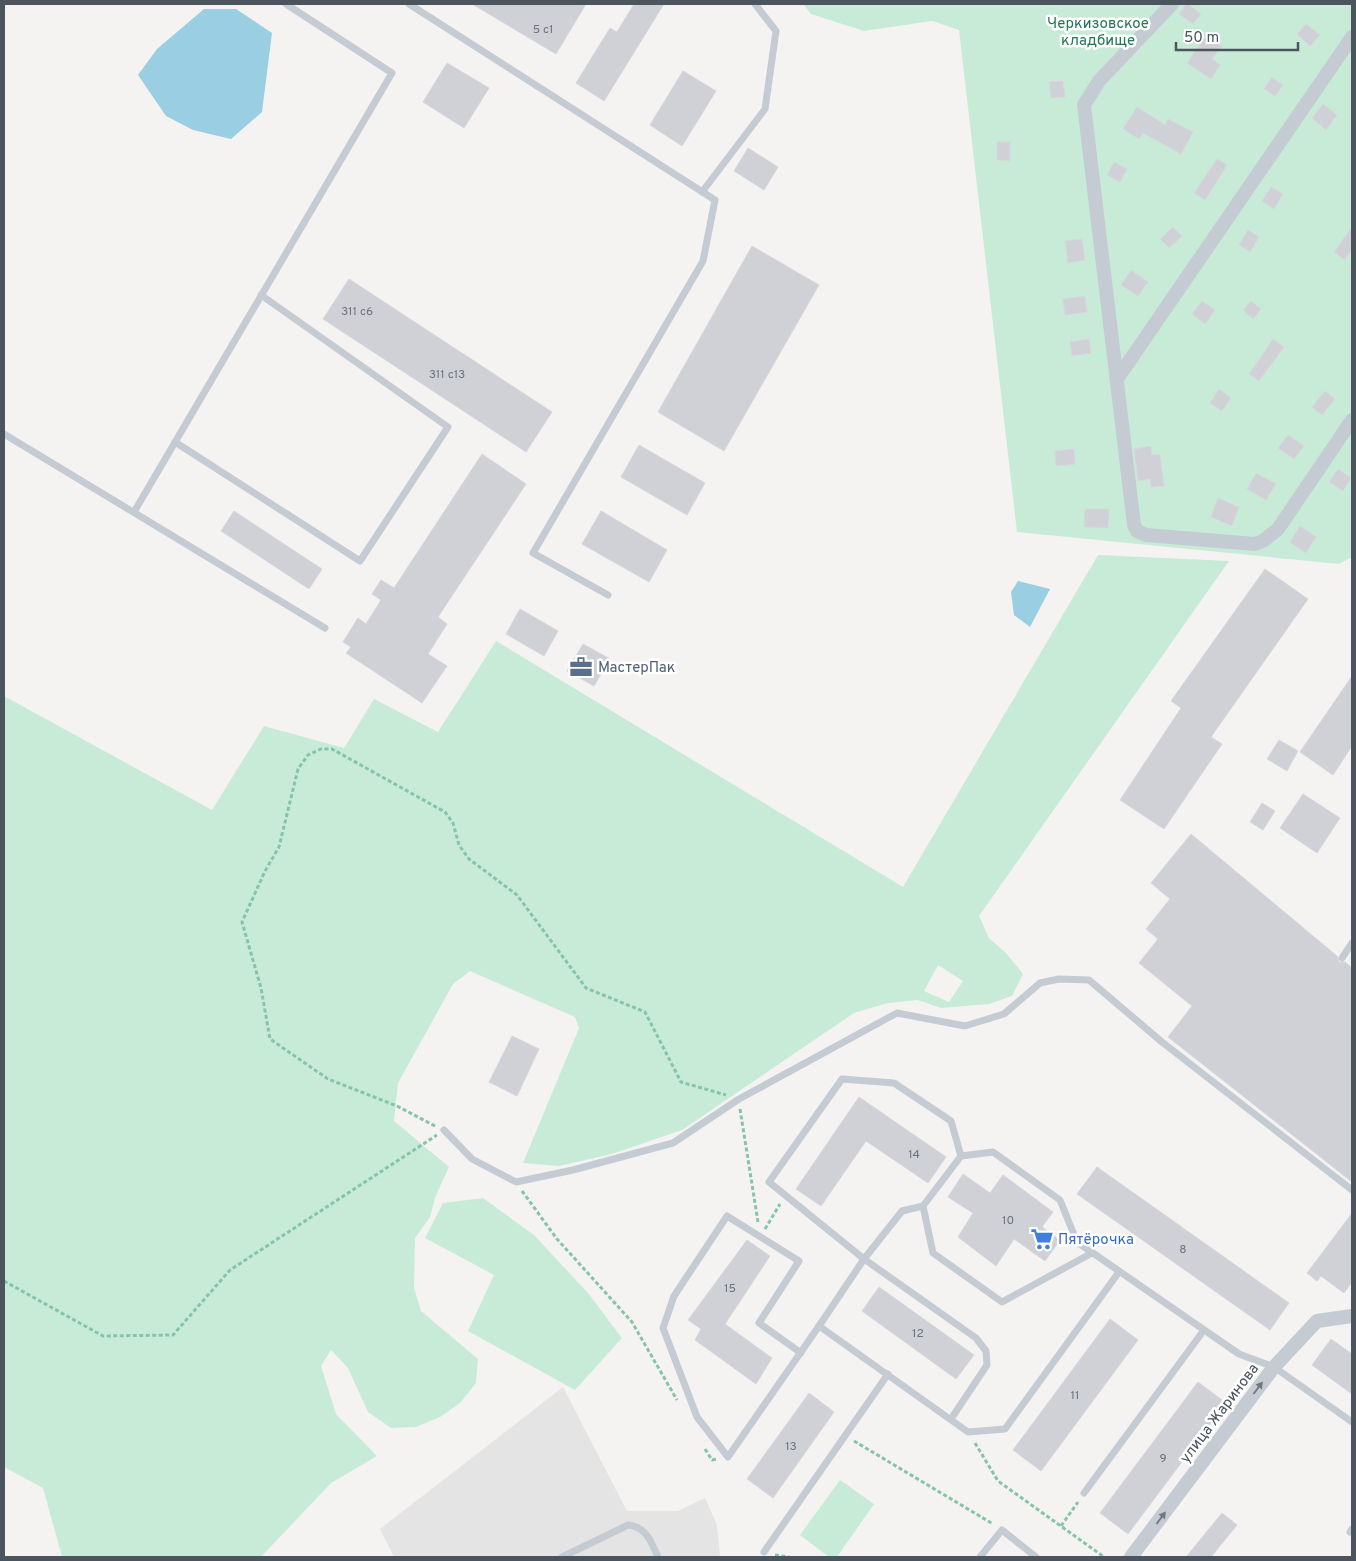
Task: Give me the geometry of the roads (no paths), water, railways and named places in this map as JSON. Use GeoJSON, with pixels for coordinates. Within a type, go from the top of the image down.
{"type":"FeatureCollection","features":[{"type":"Feature","properties":{"kind":"street"},"geometry":{"type":"LineString","coordinates":[[1172,4],[1099,81],[1084,105],[1134,525],[1137,531],[1146,536],[1254,544],[1263,542],[1278,529],[1352,420]]}},
{"type":"Feature","properties":{"kind":"street"},"geometry":{"type":"LineString","coordinates":[[1117,379],[1352,37]]}},
{"type":"Feature","properties":{"kind":"street","name":"улица Жаринова"},"geometry":{"type":"LineString","coordinates":[[1131,1557],[1274,1367],[1317,1321],[1352,1316]]}},
{"type":"Feature","properties":{"kind":"lane"},"geometry":{"type":"LineString","coordinates":[[134,512],[392,73],[286,4]]}},
{"type":"Feature","properties":{"kind":"lane"},"geometry":{"type":"LineString","coordinates":[[409,4],[715,200],[703,261],[533,553],[608,595]]}},
{"type":"Feature","properties":{"kind":"lane"},"geometry":{"type":"LineString","coordinates":[[702,192],[765,109],[776,30],[755,4]]}},
{"type":"Feature","properties":{"kind":"lane"},"geometry":{"type":"LineString","coordinates":[[175,442],[360,561],[448,427],[261,295]]}},
{"type":"Feature","properties":{"kind":"lane"},"geometry":{"type":"LineString","coordinates":[[4,434],[325,628]]}},
{"type":"Feature","properties":{"kind":"lane"},"geometry":{"type":"LineString","coordinates":[[1342,958],[1352,943]]}},
{"type":"Feature","properties":{"kind":"lane"},"geometry":{"type":"LineString","coordinates":[[444,1130],[472,1159],[516,1182],[573,1170],[672,1144],[739,1099],[897,1013],[965,1026],[1004,1014],[1040,983],[1059,979],[1089,980],[1162,1042],[1352,1190]]}},
{"type":"Feature","properties":{"kind":"lane"},"geometry":{"type":"LineString","coordinates":[[951,1419],[987,1366],[986,1351],[976,1338],[864,1259],[769,1182],[842,1079],[894,1083],[951,1120],[961,1156]]}},
{"type":"Feature","properties":{"kind":"lane"},"geometry":{"type":"LineString","coordinates":[[801,1353],[759,1323],[799,1261],[727,1216],[674,1296],[663,1328],[697,1417],[728,1457],[801,1353],[864,1259],[902,1211],[924,1206],[961,1156],[993,1152],[1060,1200],[1077,1242],[1239,1354],[1274,1367],[1352,1422]]}},
{"type":"Feature","properties":{"kind":"lane"},"geometry":{"type":"LineString","coordinates":[[924,1206],[933,1253],[1002,1302],[1092,1253]]}},
{"type":"Feature","properties":{"kind":"lane"},"geometry":{"type":"LineString","coordinates":[[819,1326],[968,1432],[1005,1429],[1119,1272]]}},
{"type":"Feature","properties":{"kind":"lane"},"geometry":{"type":"LineString","coordinates":[[1084,1493],[1204,1330]]}},
{"type":"Feature","properties":{"kind":"lane"},"geometry":{"type":"LineString","coordinates":[[764,1552],[888,1374]]}},
{"type":"Feature","properties":{"kind":"lane"},"geometry":{"type":"LineString","coordinates":[[562,1557],[628,1524],[637,1525],[645,1532],[658,1557]]}},
{"type":"Feature","properties":{"kind":"lane"},"geometry":{"type":"LineString","coordinates":[[980,1557],[1002,1530],[1036,1557]]}},
{"type":"Feature","properties":{"kind":"water"},"geometry":{"type":"Polygon","coordinates":[[[204,9],[236,9],[272,33],[262,112],[231,139],[193,130],[166,116],[138,75],[157,49],[204,9]]]}},
{"type":"Feature","properties":{"kind":"water"},"geometry":{"type":"Polygon","coordinates":[[[1018,581],[1050,589],[1030,627],[1014,615],[1011,592],[1018,581]]]}},
{"type":"Feature","properties":{"kind":"place","name":"МастерПак"},"geometry":{"type":"Point","coordinates":[581,667]}},
{"type":"Feature","properties":{"kind":"place","name":"Пятёрочка"},"geometry":{"type":"Point","coordinates":[1042,1239]}},
{"type":"Feature","properties":{"kind":"park label","name":"Черкизовское кладбище"},"geometry":{"type":"Point","coordinates":[1098,32]}}]}
